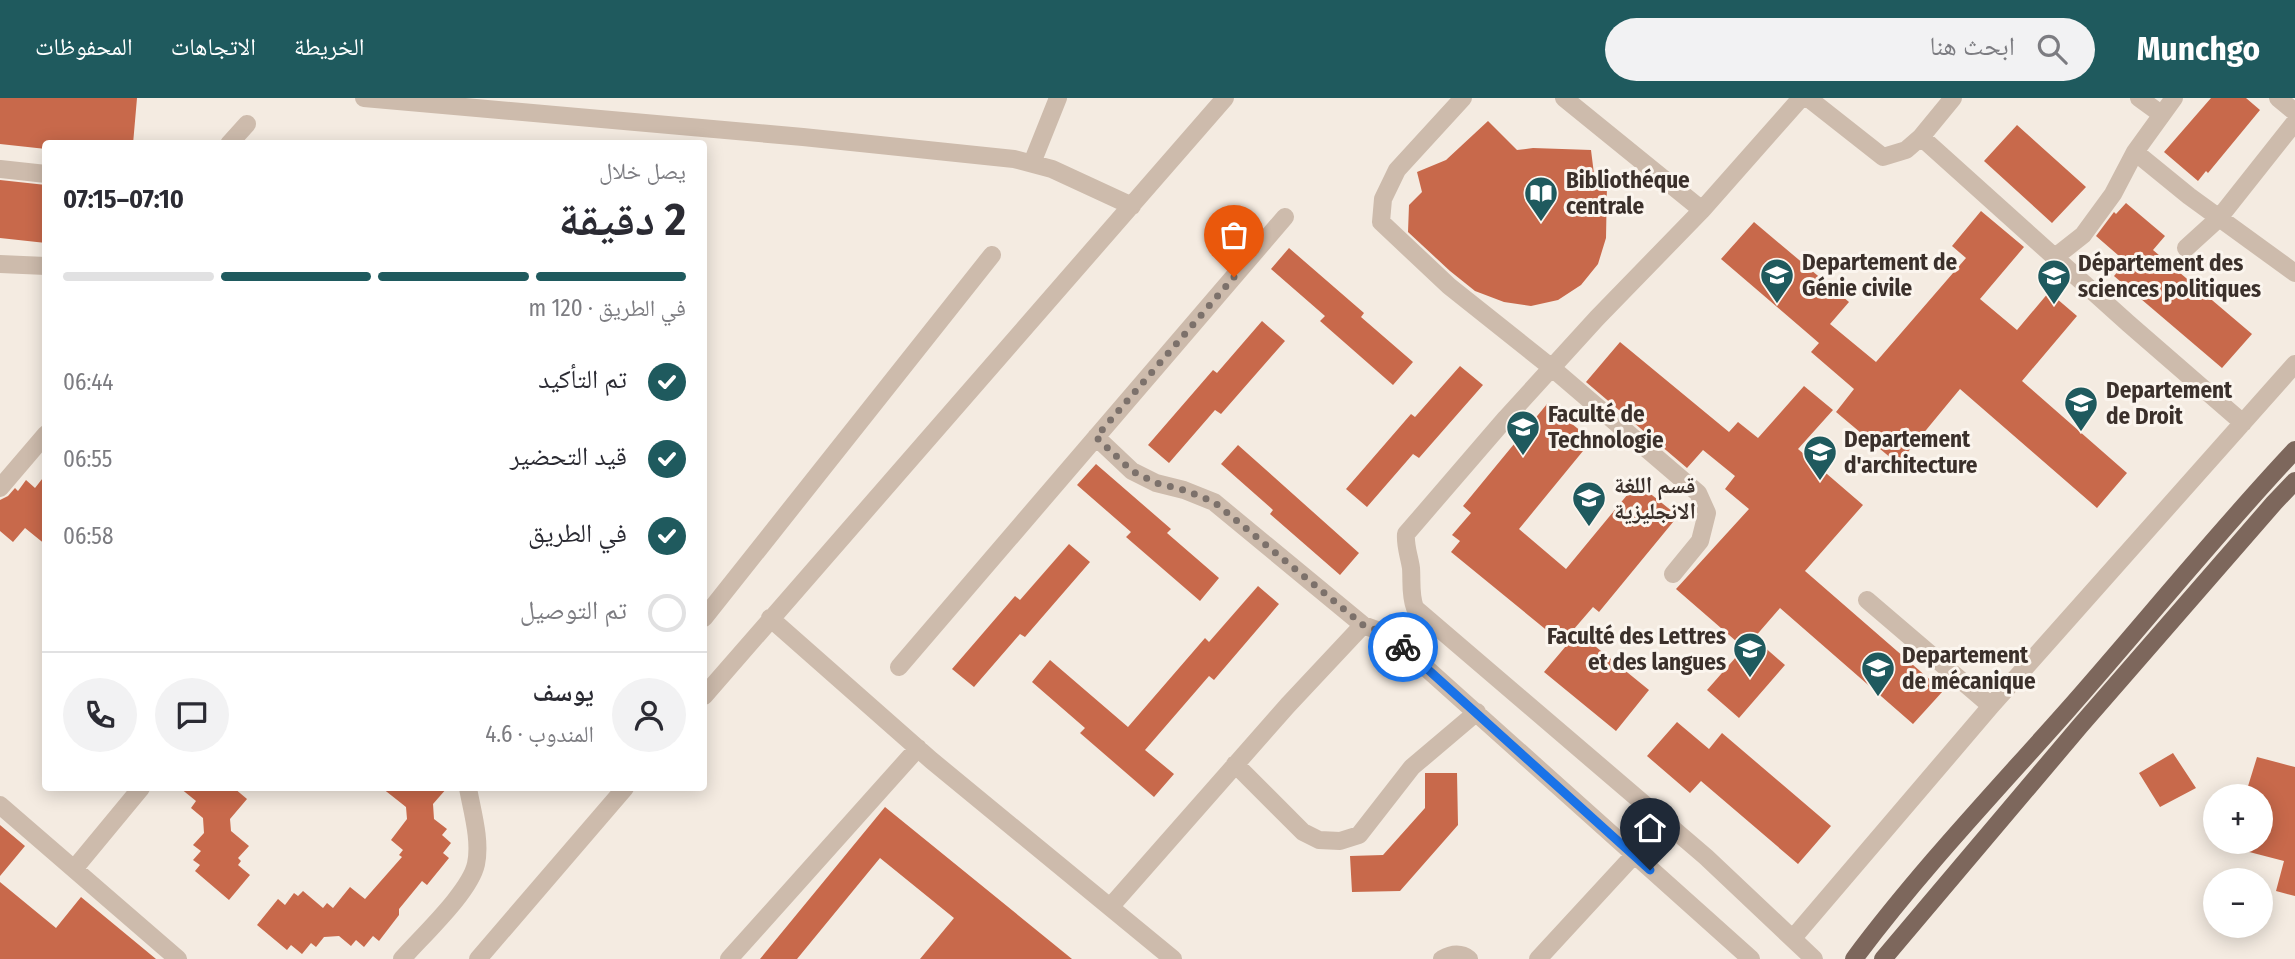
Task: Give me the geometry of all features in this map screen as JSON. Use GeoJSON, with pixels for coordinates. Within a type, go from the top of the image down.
{"type":"FeatureCollection","features":[{"type":"Feature","properties":{"kind":"main road"},"geometry":{"type":"LineString","coordinates":[[1854,959],[1885,917],[2244,503],[2295,450]]}},
{"type":"Feature","properties":{"kind":"main road"},"geometry":{"type":"LineString","coordinates":[[1883,959],[2097,706],[2295,481]]}},
{"type":"Feature","properties":{"kind":"street"},"geometry":{"type":"LineString","coordinates":[[364,98],[556,107],[990,156],[1052,169],[1132,206]]}},
{"type":"Feature","properties":{"kind":"street"},"geometry":{"type":"LineString","coordinates":[[1032,163],[1058,98]]}},
{"type":"Feature","properties":{"kind":"street"},"geometry":{"type":"LineString","coordinates":[[707,692],[1225,98]]}},
{"type":"Feature","properties":{"kind":"street"},"geometry":{"type":"LineString","coordinates":[[1463,98],[1397,170],[1383,199],[1381,222],[1449,286],[1552,368],[1698,494],[1707,513],[1700,541],[1673,574]]}},
{"type":"Feature","properties":{"kind":"street"},"geometry":{"type":"LineString","coordinates":[[1564,98],[1702,210]]}},
{"type":"Feature","properties":{"kind":"street"},"geometry":{"type":"LineString","coordinates":[[1801,98],[1702,210],[1597,318],[1506,418],[1406,534],[1405,548],[1410,560],[1411,597],[1415,608],[1706,857],[1814,959]]}},
{"type":"Feature","properties":{"kind":"street"},"geometry":{"type":"LineString","coordinates":[[1808,98],[1883,157],[1906,150],[1953,98]]}},
{"type":"Feature","properties":{"kind":"street"},"geometry":{"type":"LineString","coordinates":[[2139,98],[2161,114]]}},
{"type":"Feature","properties":{"kind":"street"},"geometry":{"type":"LineString","coordinates":[[2055,257],[2083,235],[2113,194],[2135,152],[2174,98]]}},
{"type":"Feature","properties":{"kind":"street"},"geometry":{"type":"LineString","coordinates":[[2278,98],[2295,112]]}},
{"type":"Feature","properties":{"kind":"street"},"geometry":{"type":"LineString","coordinates":[[2186,248],[2219,218],[2295,122]]}},
{"type":"Feature","properties":{"kind":"street"},"geometry":{"type":"LineString","coordinates":[[233,140],[247,124]]}},
{"type":"Feature","properties":{"kind":"street"},"geometry":{"type":"LineString","coordinates":[[1921,136],[2243,423]]}},
{"type":"Feature","properties":{"kind":"street"},"geometry":{"type":"LineString","coordinates":[[2135,152],[2295,273]]}},
{"type":"Feature","properties":{"kind":"street"},"geometry":{"type":"LineString","coordinates":[[0,170],[42,174]]}},
{"type":"Feature","properties":{"kind":"street"},"geometry":{"type":"LineString","coordinates":[[899,667],[1286,217]]}},
{"type":"Feature","properties":{"kind":"street"},"geometry":{"type":"LineString","coordinates":[[707,614],[992,255]]}},
{"type":"Feature","properties":{"kind":"street"},"geometry":{"type":"LineString","coordinates":[[0,264],[42,266]]}},
{"type":"Feature","properties":{"kind":"street"},"geometry":{"type":"LineString","coordinates":[[1793,938],[1991,706],[2295,364]]}},
{"type":"Feature","properties":{"kind":"street"},"geometry":{"type":"LineString","coordinates":[[1096,437],[1132,471],[1156,483],[1214,502],[1363,625],[1382,632],[1406,650],[1751,959]]}},
{"type":"Feature","properties":{"kind":"street"},"geometry":{"type":"LineString","coordinates":[[0,488],[42,439]]}},
{"type":"Feature","properties":{"kind":"street"},"geometry":{"type":"LineString","coordinates":[[1867,600],[1991,706]]}},
{"type":"Feature","properties":{"kind":"street"},"geometry":{"type":"LineString","coordinates":[[770,618],[918,748],[1173,959]]}},
{"type":"Feature","properties":{"kind":"street"},"geometry":{"type":"LineString","coordinates":[[1111,906],[1235,764],[1363,625]]}},
{"type":"Feature","properties":{"kind":"street"},"geometry":{"type":"LineString","coordinates":[[1235,764],[1304,832],[1319,839],[1340,841],[1359,835],[1412,767],[1477,712]]}},
{"type":"Feature","properties":{"kind":"street"},"geometry":{"type":"LineString","coordinates":[[729,959],[918,748]]}},
{"type":"Feature","properties":{"kind":"street"},"geometry":{"type":"LineString","coordinates":[[74,869],[139,791]]}},
{"type":"Feature","properties":{"kind":"street"},"geometry":{"type":"LineString","coordinates":[[402,959],[469,883],[476,863],[477,840],[469,791]]}},
{"type":"Feature","properties":{"kind":"street"},"geometry":{"type":"LineString","coordinates":[[478,959],[622,791]]}},
{"type":"Feature","properties":{"kind":"street"},"geometry":{"type":"LineString","coordinates":[[0,805],[178,959]]}},
{"type":"Feature","properties":{"kind":"street"},"geometry":{"type":"LineString","coordinates":[[1538,959],[1634,855]]}},
{"type":"Feature","properties":{"kind":"street"},"geometry":{"type":"LineString","coordinates":[[1442,959],[1452,954],[1465,955],[1469,959]]}},
{"type":"Feature","properties":{"kind":"building"},"geometry":{"type":"Polygon","coordinates":[[[0,98],[137,98],[133,140],[42,140],[42,149],[0,144],[0,98]]]}},
{"type":"Feature","properties":{"kind":"building"},"geometry":{"type":"Polygon","coordinates":[[[2211,98],[2246,98],[2260,110],[2208,173],[2206,171],[2198,181],[2164,152],[2211,98]]]}},
{"type":"Feature","properties":{"kind":"building"},"geometry":{"type":"Polygon","coordinates":[[[1488,121],[1517,150],[1591,150],[1595,182],[1607,184],[1606,238],[1598,264],[1581,285],[1558,300],[1531,306],[1504,302],[1475,291],[1408,232],[1409,205],[1422,192],[1417,172],[1446,160],[1488,121]]]}},
{"type":"Feature","properties":{"kind":"building"},"geometry":{"type":"Polygon","coordinates":[[[2017,125],[2086,187],[2052,223],[1984,161],[2017,125]]]}},
{"type":"Feature","properties":{"kind":"building"},"geometry":{"type":"Polygon","coordinates":[[[0,180],[42,185],[42,243],[0,238],[0,180]]]}},
{"type":"Feature","properties":{"kind":"building"},"geometry":{"type":"Polygon","coordinates":[[[2126,203],[2165,236],[2153,250],[2252,334],[2222,368],[2114,276],[2126,262],[2096,236],[2114,212],[2116,214],[2126,203]]]}},
{"type":"Feature","properties":{"kind":"building"},"geometry":{"type":"Polygon","coordinates":[[[1981,211],[2024,247],[1980,299],[2017,330],[2049,292],[2077,316],[2022,381],[2127,473],[2097,508],[1960,389],[1898,464],[1836,412],[1854,389],[1811,352],[1819,343],[1721,259],[1754,222],[1849,302],[1830,324],[1876,362],[1966,258],[1952,246],[1981,211]]]}},
{"type":"Feature","properties":{"kind":"building"},"geometry":{"type":"Polygon","coordinates":[[[1289,248],[1364,313],[1361,317],[1413,362],[1393,385],[1320,321],[1325,316],[1271,269],[1289,248]]]}},
{"type":"Feature","properties":{"kind":"building"},"geometry":{"type":"Polygon","coordinates":[[[1262,321],[1285,341],[1221,414],[1215,410],[1169,463],[1148,445],[1213,370],[1217,373],[1262,321]]]}},
{"type":"Feature","properties":{"kind":"building"},"geometry":{"type":"Polygon","coordinates":[[[1620,342],[1729,432],[1738,422],[1758,438],[1804,386],[1833,410],[1798,449],[1863,505],[1805,571],[1943,691],[1913,724],[1780,608],[1754,638],[1785,665],[1739,718],[1707,690],[1744,648],[1676,589],[1749,509],[1725,489],[1735,476],[1703,450],[1687,468],[1586,382],[1620,342]]]}},
{"type":"Feature","properties":{"kind":"building"},"geometry":{"type":"Polygon","coordinates":[[[1460,366],[1483,385],[1419,458],[1413,454],[1367,507],[1346,489],[1411,414],[1415,417],[1460,366]]]}},
{"type":"Feature","properties":{"kind":"building"},"geometry":{"type":"Polygon","coordinates":[[[1547,404],[1592,440],[1519,529],[1566,569],[1637,483],[1678,516],[1599,612],[1593,607],[1574,629],[1649,690],[1616,731],[1544,672],[1566,646],[1451,552],[1460,541],[1452,535],[1471,513],[1463,506],[1547,404]]]}},
{"type":"Feature","properties":{"kind":"building"},"geometry":{"type":"Polygon","coordinates":[[[1238,445],[1359,553],[1340,575],[1270,514],[1273,510],[1221,464],[1238,445]]]}},
{"type":"Feature","properties":{"kind":"building"},"geometry":{"type":"Polygon","coordinates":[[[1096,464],[1171,529],[1167,533],[1219,578],[1200,601],[1126,537],[1131,532],[1077,485],[1096,464]]]}},
{"type":"Feature","properties":{"kind":"building"},"geometry":{"type":"Polygon","coordinates":[[[42,479],[42,542],[25,528],[13,542],[0,531],[0,500],[15,488],[18,491],[26,480],[35,488],[42,479]]]}},
{"type":"Feature","properties":{"kind":"building"},"geometry":{"type":"Polygon","coordinates":[[[1069,544],[1090,562],[1025,637],[1020,634],[974,687],[952,669],[1015,596],[1020,600],[1069,544]]]}},
{"type":"Feature","properties":{"kind":"building"},"geometry":{"type":"Polygon","coordinates":[[[1258,586],[1279,604],[1214,680],[1209,676],[1145,750],[1174,774],[1154,797],[1080,733],[1085,728],[1032,682],[1050,660],[1128,727],[1205,638],[1209,642],[1258,586]]]}},
{"type":"Feature","properties":{"kind":"building"},"geometry":{"type":"Polygon","coordinates":[[[1677,722],[1709,749],[1722,733],[1831,826],[1798,864],[1701,781],[1690,793],[1647,756],[1677,722]]]}},
{"type":"Feature","properties":{"kind":"building"},"geometry":{"type":"Polygon","coordinates":[[[2173,753],[2196,788],[2160,807],[2139,773],[2173,753]]]}},
{"type":"Feature","properties":{"kind":"building"},"geometry":{"type":"Polygon","coordinates":[[[2257,757],[2295,767],[2295,896],[2276,891],[2284,861],[2257,854],[2273,854],[2273,784],[2249,784],[2257,757]]]}},
{"type":"Feature","properties":{"kind":"building"},"geometry":{"type":"Polygon","coordinates":[[[1425,773],[1457,773],[1458,825],[1400,891],[1352,892],[1350,856],[1383,855],[1425,808],[1425,773]]]}},
{"type":"Feature","properties":{"kind":"building"},"geometry":{"type":"Polygon","coordinates":[[[184,791],[238,791],[247,799],[230,819],[231,831],[249,846],[238,858],[241,861],[238,865],[250,875],[229,900],[195,871],[200,865],[193,860],[201,851],[193,845],[204,833],[203,818],[191,808],[196,801],[184,791]]]}},
{"type":"Feature","properties":{"kind":"building"},"geometry":{"type":"Polygon","coordinates":[[[386,791],[444,791],[433,804],[434,819],[447,829],[442,835],[451,843],[443,853],[449,858],[427,885],[422,881],[399,909],[399,915],[379,941],[373,936],[364,947],[356,940],[351,946],[339,936],[324,937],[316,947],[311,943],[302,954],[291,945],[287,950],[257,925],[278,899],[285,905],[294,893],[298,896],[303,891],[323,908],[327,903],[333,908],[350,887],[365,899],[402,857],[399,855],[403,850],[391,840],[407,819],[406,807],[386,791]]]}},
{"type":"Feature","properties":{"kind":"building"},"geometry":{"type":"Polygon","coordinates":[[[885,807],[1072,959],[920,959],[954,918],[880,858],[797,959],[760,959],[885,807]]]}},
{"type":"Feature","properties":{"kind":"building"},"geometry":{"type":"Polygon","coordinates":[[[0,825],[25,846],[0,876],[0,825]]]}},
{"type":"Feature","properties":{"kind":"building"},"geometry":{"type":"Polygon","coordinates":[[[0,882],[56,928],[81,897],[156,959],[0,959],[0,882]]]}},
{"type":"Feature","properties":{"kind":"way so far"},"geometry":{"type":"LineString","coordinates":[[1234,277],[1096,437],[1132,471],[1156,483],[1214,502],[1363,625],[1382,632],[1403,647]]}},
{"type":"Feature","properties":{"kind":"place","name":"Bibliothéque centrale"},"geometry":{"type":"Point","coordinates":[1541,223]}},
{"type":"Feature","properties":{"kind":"place","name":"Departement de Génie civile"},"geometry":{"type":"Point","coordinates":[1777,305]}},
{"type":"Feature","properties":{"kind":"place","name":"Département des sciences politiques"},"geometry":{"type":"Point","coordinates":[2054,306]}},
{"type":"Feature","properties":{"kind":"place","name":"Departement de Droit"},"geometry":{"type":"Point","coordinates":[2081,433]}},
{"type":"Feature","properties":{"kind":"place","name":"Faculté de Technologie"},"geometry":{"type":"Point","coordinates":[1523,457]}},
{"type":"Feature","properties":{"kind":"place","name":"Departement d'architecture"},"geometry":{"type":"Point","coordinates":[1820,482]}},
{"type":"Feature","properties":{"kind":"place","name":"قسم اللغة الانجليزية"},"geometry":{"type":"Point","coordinates":[1589,528]}},
{"type":"Feature","properties":{"kind":"place","name":"Faculté des Lettres et des langues"},"geometry":{"type":"Point","coordinates":[1750,679]}},
{"type":"Feature","properties":{"kind":"place","name":"Departement de mécanique"},"geometry":{"type":"Point","coordinates":[1878,698]}},
{"type":"Feature","properties":{"kind":"route"},"geometry":{"type":"LineString","coordinates":[[1403,647],[1650,870]]}}]}
